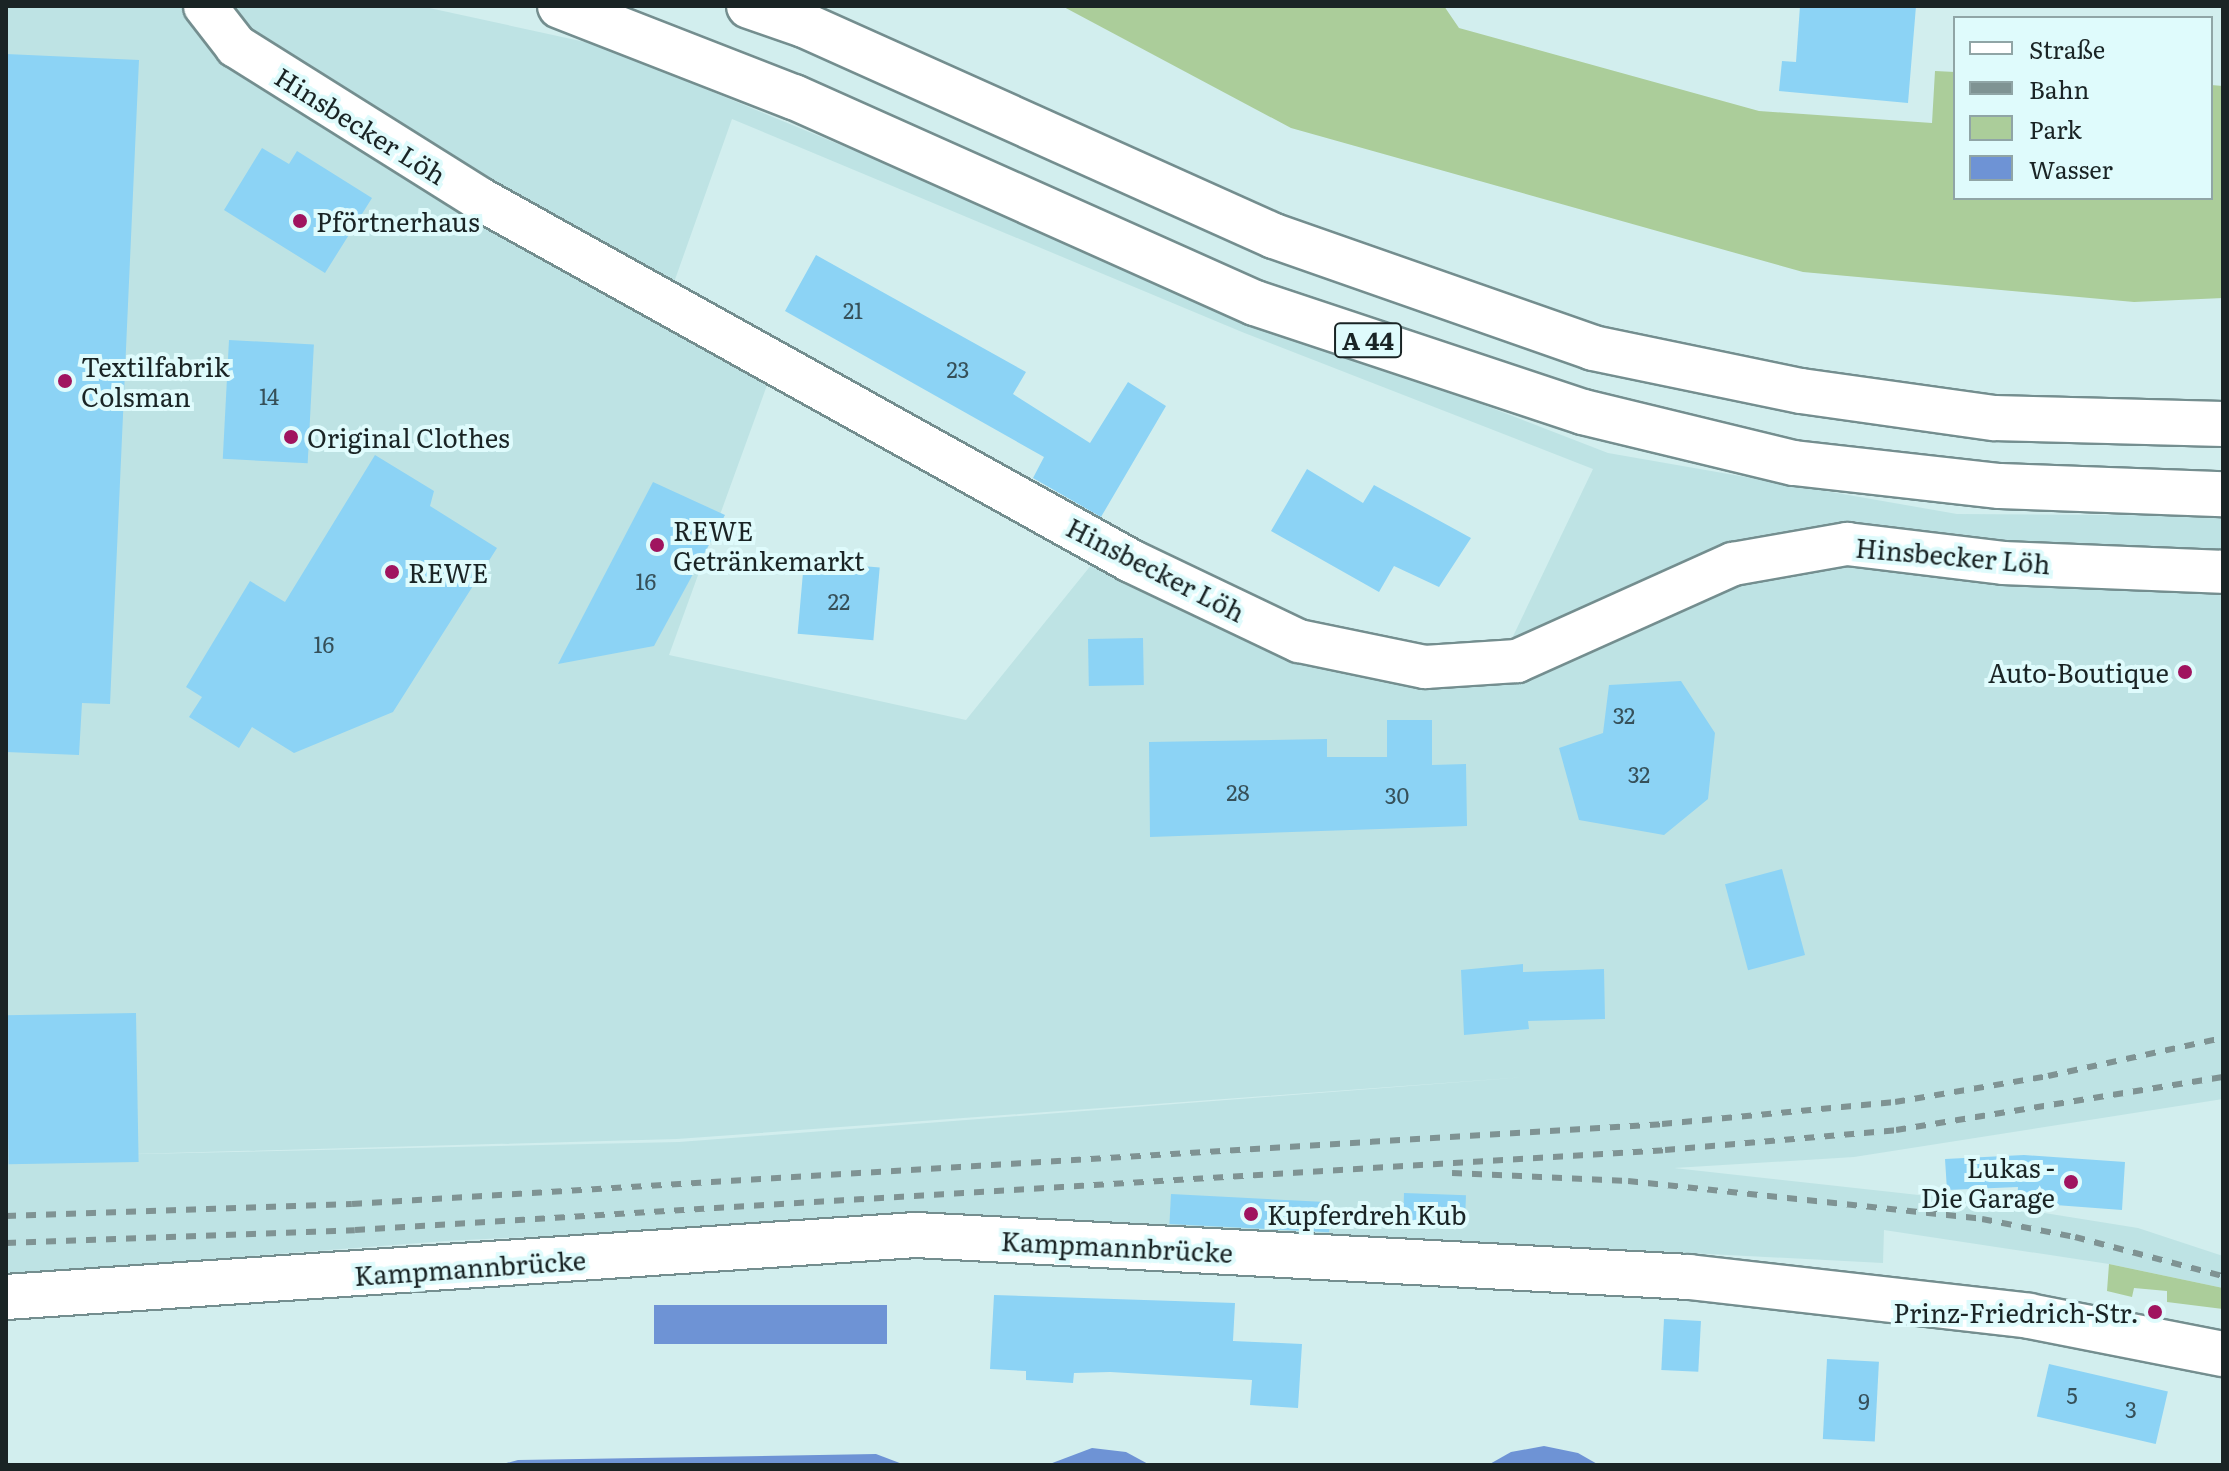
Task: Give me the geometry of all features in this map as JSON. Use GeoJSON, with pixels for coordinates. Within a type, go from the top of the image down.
{"type":"FeatureCollection","features":[{"type":"Feature","properties":{"kind":"main road","name":"A 44"},"geometry":{"type":"LineString","coordinates":[[560,6],[794,97],[1255,303],[1583,412],[1794,463],[2000,486],[2223,494]]}},
{"type":"Feature","properties":{"kind":"main road","name":"A 44"},"geometry":{"type":"LineString","coordinates":[[749,6],[804,25],[1274,236],[1593,348],[1801,391],[1994,418],[2223,424]]}},
{"type":"Feature","properties":{"kind":"main road","name":"Kampmannbrücke"},"geometry":{"type":"LineString","coordinates":[[6,1297],[916,1235],[1689,1277],[2029,1316],[2223,1354]]}},
{"type":"Feature","properties":{"kind":"street","name":"Hinsbecker Löh"},"geometry":{"type":"LineString","coordinates":[[205,6],[236,46],[478,198],[1131,561],[1299,641],[1425,667],[1517,661],[1733,564],[1847,544],[2003,563],[2223,572]]}},
{"type":"Feature","properties":{"kind":"shaded area"},"geometry":{"type":"Polygon","coordinates":[[[6,6],[420,6],[599,45],[1252,315],[1608,453],[1957,514],[2223,516],[2223,1099],[1854,1157],[1674,1168],[1964,1200],[2138,1228],[2223,1256],[2223,1288],[2109,1264],[1884,1230],[1883,1263],[963,1215],[446,1241],[6,1275],[6,6]],[[732,119],[672,288],[782,344],[669,655],[966,720],[1113,538],[1307,634],[1416,656],[1506,651],[1593,469],[1242,332],[732,119]],[[1540,1076],[677,1139],[97,1155],[679,1142],[1540,1076]]]}},
{"type":"Feature","properties":{"kind":"green space"},"geometry":{"type":"Polygon","coordinates":[[[1062,6],[1444,6],[1459,28],[1759,111],[1932,123],[1935,71],[1953,72],[1953,200],[2213,200],[2213,85],[2223,86],[2223,298],[2134,302],[1803,272],[1291,128],[1062,6]]]}},
{"type":"Feature","properties":{"kind":"green space"},"geometry":{"type":"Polygon","coordinates":[[[2109,1264],[2223,1288],[2223,1309],[2167,1302],[2167,1291],[2134,1288],[2132,1297],[2107,1291],[2109,1264]]]}},
{"type":"Feature","properties":{"kind":"water"},"geometry":{"type":"Polygon","coordinates":[[[654,1305],[887,1305],[887,1344],[654,1344],[654,1305]]]}},
{"type":"Feature","properties":{"kind":"water"},"geometry":{"type":"Polygon","coordinates":[[[1544,1446],[1578,1453],[1599,1465],[1488,1465],[1511,1452],[1544,1446]]]}},
{"type":"Feature","properties":{"kind":"water"},"geometry":{"type":"Polygon","coordinates":[[[1092,1448],[1126,1452],[1150,1465],[1047,1465],[1092,1448]]]}},
{"type":"Feature","properties":{"kind":"water"},"geometry":{"type":"Polygon","coordinates":[[[876,1454],[905,1465],[499,1465],[518,1460],[876,1454]]]}},
{"type":"Feature","properties":{"kind":"building"},"geometry":{"type":"Polygon","coordinates":[[[1800,6],[1916,6],[1908,103],[1779,91],[1782,61],[1796,62],[1800,6]]]}},
{"type":"Feature","properties":{"kind":"building","name":"Textilfabrik Colsman"},"geometry":{"type":"Polygon","coordinates":[[[6,54],[139,60],[110,704],[82,703],[79,755],[6,752],[6,54]]]}},
{"type":"Feature","properties":{"kind":"building","name":"Pförtnerhaus"},"geometry":{"type":"Polygon","coordinates":[[[262,148],[289,164],[297,151],[372,198],[325,273],[224,210],[262,148]]]}},
{"type":"Feature","properties":{"kind":"building"},"geometry":{"type":"Polygon","coordinates":[[[816,255],[1026,372],[1013,394],[1090,443],[1128,382],[1166,406],[1101,517],[1033,478],[1044,457],[785,311],[816,255]]]}},
{"type":"Feature","properties":{"kind":"building"},"geometry":{"type":"Polygon","coordinates":[[[229,340],[314,344],[308,463],[223,459],[229,340]]]}},
{"type":"Feature","properties":{"kind":"building"},"geometry":{"type":"Polygon","coordinates":[[[375,455],[434,491],[430,506],[497,548],[393,712],[294,753],[252,727],[239,748],[189,717],[202,697],[186,687],[250,581],[285,602],[375,455]]]}},
{"type":"Feature","properties":{"kind":"building"},"geometry":{"type":"Polygon","coordinates":[[[1307,469],[1363,503],[1374,485],[1471,538],[1439,587],[1394,566],[1379,592],[1271,531],[1307,469]]]}},
{"type":"Feature","properties":{"kind":"building"},"geometry":{"type":"Polygon","coordinates":[[[653,482],[725,515],[654,646],[558,664],[653,482]]]}},
{"type":"Feature","properties":{"kind":"building"},"geometry":{"type":"Polygon","coordinates":[[[804,561],[880,568],[873,640],[798,634],[804,561]]]}},
{"type":"Feature","properties":{"kind":"building"},"geometry":{"type":"Polygon","coordinates":[[[1143,638],[1144,685],[1089,686],[1088,639],[1143,638]]]}},
{"type":"Feature","properties":{"kind":"building"},"geometry":{"type":"Polygon","coordinates":[[[1681,681],[1715,733],[1708,799],[1664,835],[1579,820],[1559,748],[1603,733],[1609,685],[1681,681]]]}},
{"type":"Feature","properties":{"kind":"building"},"geometry":{"type":"Polygon","coordinates":[[[1387,720],[1432,720],[1432,765],[1466,764],[1467,826],[1150,837],[1149,742],[1327,739],[1327,757],[1387,757],[1387,720]]]}},
{"type":"Feature","properties":{"kind":"building"},"geometry":{"type":"Polygon","coordinates":[[[1782,869],[1805,955],[1748,970],[1725,884],[1782,869]]]}},
{"type":"Feature","properties":{"kind":"building"},"geometry":{"type":"Polygon","coordinates":[[[1523,964],[1523,972],[1604,969],[1605,1019],[1528,1021],[1529,1029],[1464,1035],[1461,970],[1523,964]]]}},
{"type":"Feature","properties":{"kind":"building"},"geometry":{"type":"Polygon","coordinates":[[[136,1013],[139,1162],[9,1164],[6,1015],[136,1013]]]}},
{"type":"Feature","properties":{"kind":"building","name":"Lukas - Die Garage"},"geometry":{"type":"Polygon","coordinates":[[[2024,1155],[2125,1162],[2122,1210],[2017,1202],[2018,1187],[1947,1190],[1945,1159],[2024,1155]]]}},
{"type":"Feature","properties":{"kind":"building"},"geometry":{"type":"Polygon","coordinates":[[[1404,1193],[1466,1195],[1465,1227],[1403,1225],[1404,1193]]]}},
{"type":"Feature","properties":{"kind":"building","name":"Kupferdreh Kub"},"geometry":{"type":"Polygon","coordinates":[[[1171,1194],[1331,1202],[1329,1232],[1169,1224],[1171,1194]]]}},
{"type":"Feature","properties":{"kind":"building"},"geometry":{"type":"Polygon","coordinates":[[[994,1295],[1235,1303],[1233,1341],[1302,1344],[1298,1408],[1250,1405],[1252,1380],[1110,1372],[1074,1373],[1073,1383],[1026,1380],[1026,1371],[990,1369],[994,1295]]]}},
{"type":"Feature","properties":{"kind":"building"},"geometry":{"type":"Polygon","coordinates":[[[1664,1319],[1701,1321],[1698,1372],[1661,1370],[1664,1319]]]}},
{"type":"Feature","properties":{"kind":"building"},"geometry":{"type":"Polygon","coordinates":[[[1827,1359],[1879,1362],[1875,1442],[1823,1439],[1827,1359]]]}},
{"type":"Feature","properties":{"kind":"building"},"geometry":{"type":"Polygon","coordinates":[[[2049,1364],[2168,1391],[2156,1444],[2037,1417],[2049,1364]]]}},
{"type":"Feature","properties":{"kind":"railway"},"geometry":{"type":"LineString","coordinates":[[6,1216],[352,1204],[1662,1124],[1895,1102],[2048,1076],[2223,1038]]}},
{"type":"Feature","properties":{"kind":"railway"},"geometry":{"type":"LineString","coordinates":[[6,1243],[355,1230],[1665,1150],[1896,1130],[2223,1077]]}},
{"type":"Feature","properties":{"kind":"railway"},"geometry":{"type":"LineString","coordinates":[[1452,1173],[1628,1181],[1982,1219],[2075,1237],[2223,1276]]}},
{"type":"Feature","properties":{"kind":"place","name":"Pförtnerhaus"},"geometry":{"type":"Point","coordinates":[300,221]}},
{"type":"Feature","properties":{"kind":"place","name":"Textilfabrik Colsman"},"geometry":{"type":"Point","coordinates":[65,381]}},
{"type":"Feature","properties":{"kind":"place","name":"Original Clothes"},"geometry":{"type":"Point","coordinates":[291,437]}},
{"type":"Feature","properties":{"kind":"place","name":"REWE Getränkemarkt"},"geometry":{"type":"Point","coordinates":[657,545]}},
{"type":"Feature","properties":{"kind":"place","name":"REWE"},"geometry":{"type":"Point","coordinates":[392,572]}},
{"type":"Feature","properties":{"kind":"place","name":"Auto-Boutique"},"geometry":{"type":"Point","coordinates":[2185,672]}},
{"type":"Feature","properties":{"kind":"place","name":"Lukas - Die Garage"},"geometry":{"type":"Point","coordinates":[2071,1182]}},
{"type":"Feature","properties":{"kind":"place","name":"Kupferdreh Kub"},"geometry":{"type":"Point","coordinates":[1251,1214]}},
{"type":"Feature","properties":{"kind":"place","name":"Prinz-Friedrich-Str."},"geometry":{"type":"Point","coordinates":[2155,1312]}}]}
